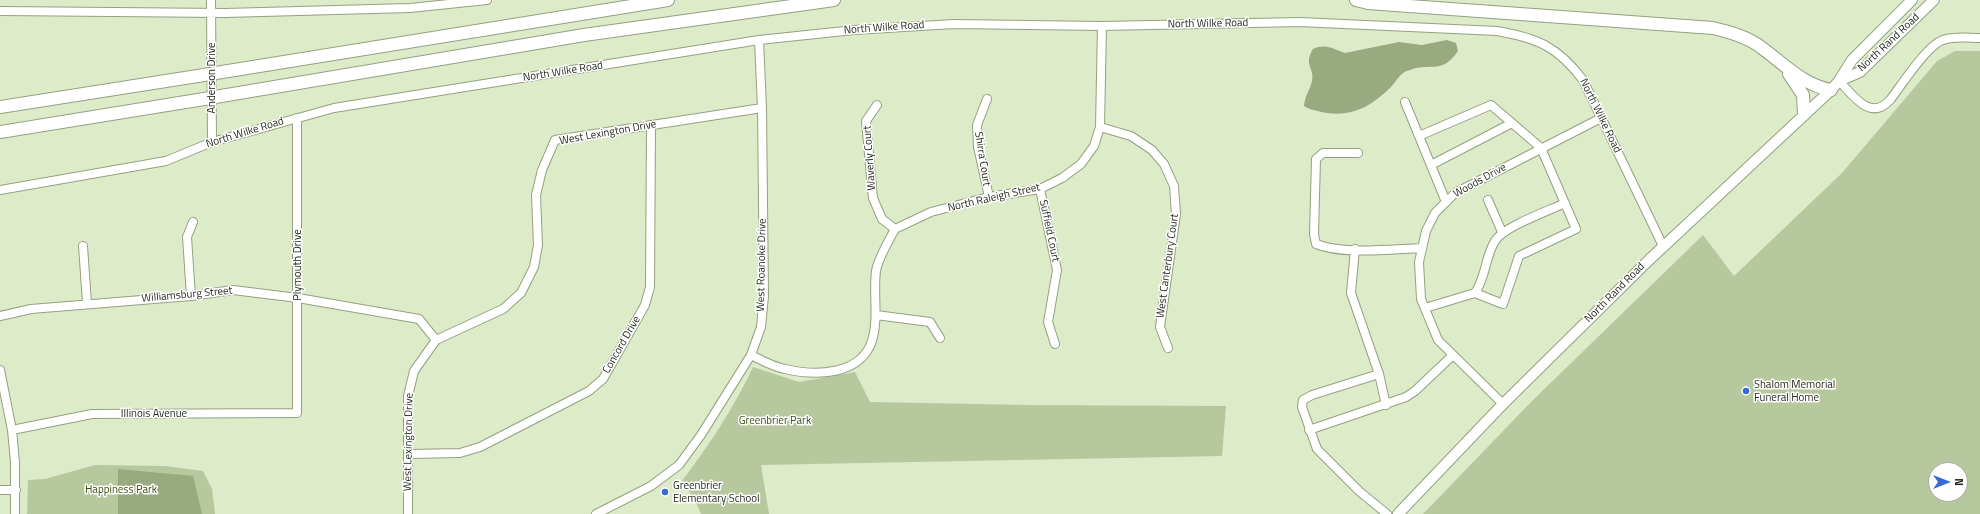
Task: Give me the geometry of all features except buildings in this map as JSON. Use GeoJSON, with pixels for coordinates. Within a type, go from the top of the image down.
{"type":"FeatureCollection","features":[{"type":"Feature","properties":{"kind":"highway"},"geometry":{"type":"LineString","coordinates":[[0,107],[204,76],[668,0]]}},
{"type":"Feature","properties":{"kind":"highway"},"geometry":{"type":"LineString","coordinates":[[0,132],[584,35],[834,0]]}},
{"type":"Feature","properties":{"kind":"highway"},"geometry":{"type":"LineString","coordinates":[[1356,0],[1368,4],[1713,28],[1746,39],[1761,47],[1782,65],[1818,88],[1831,90]]}},
{"type":"Feature","properties":{"kind":"highway"},"geometry":{"type":"LineString","coordinates":[[1782,65],[1797,83],[1803,95],[1804,114]]}},
{"type":"Feature","properties":{"kind":"main road","name":"North Rand Road"},"geometry":{"type":"LineString","coordinates":[[1398,514],[1503,404],[1663,246],[1831,90],[1852,60],[1912,0]]}},
{"type":"Feature","properties":{"kind":"main road","name":"North Rand Road"},"geometry":{"type":"LineString","coordinates":[[1839,80],[1860,72],[1934,0]]}},
{"type":"Feature","properties":{"kind":"street","name":"Anderson Drive"},"geometry":{"type":"LineString","coordinates":[[211,0],[212,142]]}},
{"type":"Feature","properties":{"kind":"street"},"geometry":{"type":"LineString","coordinates":[[0,11],[211,13],[487,0]]}},
{"type":"Feature","properties":{"kind":"street","name":"North Wilke Road"},"geometry":{"type":"LineString","coordinates":[[0,190],[166,161],[212,142],[334,108],[759,40],[854,30],[954,24],[1102,26],[1300,22],[1497,31],[1522,36],[1555,50],[1569,62],[1583,80],[1663,246]]}},
{"type":"Feature","properties":{"kind":"street","name":"North Raleigh Street"},"geometry":{"type":"LineString","coordinates":[[895,229],[931,212],[989,197],[1040,188],[1062,178],[1080,164],[1094,146],[1100,127],[1102,26]]}},
{"type":"Feature","properties":{"kind":"street"},"geometry":{"type":"LineString","coordinates":[[1839,80],[1864,106],[1878,108],[1885,106],[1929,50],[1938,42],[1950,38],[1980,38]]}},
{"type":"Feature","properties":{"kind":"street","name":"West Roanoke Drive"},"geometry":{"type":"LineString","coordinates":[[596,514],[651,486],[679,465],[701,435],[751,355],[761,327],[764,296],[762,108],[759,40]]}},
{"type":"Feature","properties":{"kind":"street","name":"Shirra Court"},"geometry":{"type":"LineString","coordinates":[[987,99],[977,124],[978,147],[989,197]]}},
{"type":"Feature","properties":{"kind":"street"},"geometry":{"type":"LineString","coordinates":[[1405,102],[1446,202]]}},
{"type":"Feature","properties":{"kind":"street","name":"Waverly Court"},"geometry":{"type":"LineString","coordinates":[[877,105],[866,121],[873,198],[882,219],[895,229]]}},
{"type":"Feature","properties":{"kind":"street"},"geometry":{"type":"LineString","coordinates":[[1420,136],[1491,105],[1541,148],[1576,229],[1519,256],[1503,304],[1475,293],[1424,308]]}},
{"type":"Feature","properties":{"kind":"street","name":"West Lexington Drive"},"geometry":{"type":"LineString","coordinates":[[408,514],[408,396],[414,370],[436,340],[503,309],[521,293],[534,267],[538,245],[536,195],[542,170],[556,140],[762,108]]}},
{"type":"Feature","properties":{"kind":"street","name":"Plymouth Drive"},"geometry":{"type":"LineString","coordinates":[[297,118],[297,412]]}},
{"type":"Feature","properties":{"kind":"street","name":"Woods Drive"},"geometry":{"type":"LineString","coordinates":[[1503,404],[1438,340],[1421,299],[1420,269],[1422,248],[1426,231],[1435,213],[1455,193],[1601,118]]}},
{"type":"Feature","properties":{"kind":"street"},"geometry":{"type":"LineString","coordinates":[[1431,165],[1512,123]]}},
{"type":"Feature","properties":{"kind":"street","name":"Concord Drive"},"geometry":{"type":"LineString","coordinates":[[409,454],[460,453],[480,447],[589,391],[603,379],[645,305],[650,287],[651,125]]}},
{"type":"Feature","properties":{"kind":"street","name":"West Canterbury Court"},"geometry":{"type":"LineString","coordinates":[[1100,127],[1131,136],[1152,150],[1164,164],[1174,186],[1176,214],[1160,328],[1168,348]]}},
{"type":"Feature","properties":{"kind":"street"},"geometry":{"type":"LineString","coordinates":[[1358,153],[1323,153],[1316,159],[1314,234],[1316,244],[1325,248],[1422,248]]}},
{"type":"Feature","properties":{"kind":"street","name":"Suffield Court"},"geometry":{"type":"LineString","coordinates":[[1040,188],[1057,270],[1048,322],[1055,344]]}},
{"type":"Feature","properties":{"kind":"street"},"geometry":{"type":"LineString","coordinates":[[1488,200],[1502,232]]}},
{"type":"Feature","properties":{"kind":"street"},"geometry":{"type":"LineString","coordinates":[[1475,293],[1481,284],[1494,242],[1502,232],[1565,203]]}},
{"type":"Feature","properties":{"kind":"street"},"geometry":{"type":"LineString","coordinates":[[191,296],[187,237],[193,222]]}},
{"type":"Feature","properties":{"kind":"street"},"geometry":{"type":"LineString","coordinates":[[751,355],[783,369],[809,372],[831,372],[850,367],[862,357],[872,341],[876,315],[876,270],[895,229]]}},
{"type":"Feature","properties":{"kind":"street"},"geometry":{"type":"LineString","coordinates":[[82,246],[87,303]]}},
{"type":"Feature","properties":{"kind":"street"},"geometry":{"type":"LineString","coordinates":[[1355,249],[1351,293],[1378,374],[1386,405]]}},
{"type":"Feature","properties":{"kind":"street","name":"Williamsburg Street"},"geometry":{"type":"LineString","coordinates":[[0,316],[31,309],[87,303],[191,296],[233,290],[298,298],[419,319],[436,340]]}},
{"type":"Feature","properties":{"kind":"street"},"geometry":{"type":"LineString","coordinates":[[876,315],[930,322],[940,338]]}},
{"type":"Feature","properties":{"kind":"street"},"geometry":{"type":"LineString","coordinates":[[1309,430],[1406,397],[1416,391],[1453,355]]}},
{"type":"Feature","properties":{"kind":"street"},"geometry":{"type":"LineString","coordinates":[[0,370],[12,430],[16,514]]}},
{"type":"Feature","properties":{"kind":"street"},"geometry":{"type":"LineString","coordinates":[[1378,374],[1306,398],[1302,403],[1302,408],[1317,449],[1359,491],[1386,514]]}},
{"type":"Feature","properties":{"kind":"street","name":"Illinois Avenue"},"geometry":{"type":"LineString","coordinates":[[12,430],[92,414],[297,412]]}},
{"type":"Feature","properties":{"kind":"street"},"geometry":{"type":"LineString","coordinates":[[0,490],[16,490]]}},
{"type":"Feature","properties":{"kind":"green space"},"geometry":{"type":"Polygon","coordinates":[[[1955,51],[1980,51],[1980,514],[1423,514],[1532,401],[1703,235],[1734,276],[1842,173],[1937,61],[1955,51]]]}},
{"type":"Feature","properties":{"kind":"green space","name":"Greenbrier Park"},"geometry":{"type":"Polygon","coordinates":[[[753,367],[799,382],[855,372],[870,402],[1028,405],[1226,406],[1222,456],[761,465],[769,514],[701,514],[694,498],[682,481],[720,426],[738,397],[753,367]]]}},
{"type":"Feature","properties":{"kind":"green space","name":"Happiness Park"},"geometry":{"type":"Polygon","coordinates":[[[95,465],[165,466],[203,471],[212,489],[215,514],[27,514],[28,480],[45,479],[95,465]]]}},
{"type":"Feature","properties":{"kind":"shaded area"},"geometry":{"type":"Polygon","coordinates":[[[1447,40],[1456,43],[1458,51],[1452,59],[1440,66],[1415,68],[1404,72],[1390,88],[1367,106],[1341,114],[1331,114],[1312,110],[1304,106],[1312,81],[1309,59],[1313,49],[1318,47],[1326,47],[1345,53],[1399,42],[1422,45],[1447,40]]]}},
{"type":"Feature","properties":{"kind":"shaded area"},"geometry":{"type":"Polygon","coordinates":[[[118,469],[193,476],[202,514],[118,514],[118,469]]]}},
{"type":"Feature","properties":{"kind":"place","name":"Shalom Memorial Funeral Home"},"geometry":{"type":"Point","coordinates":[1746,391]}},
{"type":"Feature","properties":{"kind":"place","name":"Greenbrier Elementary School"},"geometry":{"type":"Point","coordinates":[665,492]}}]}
